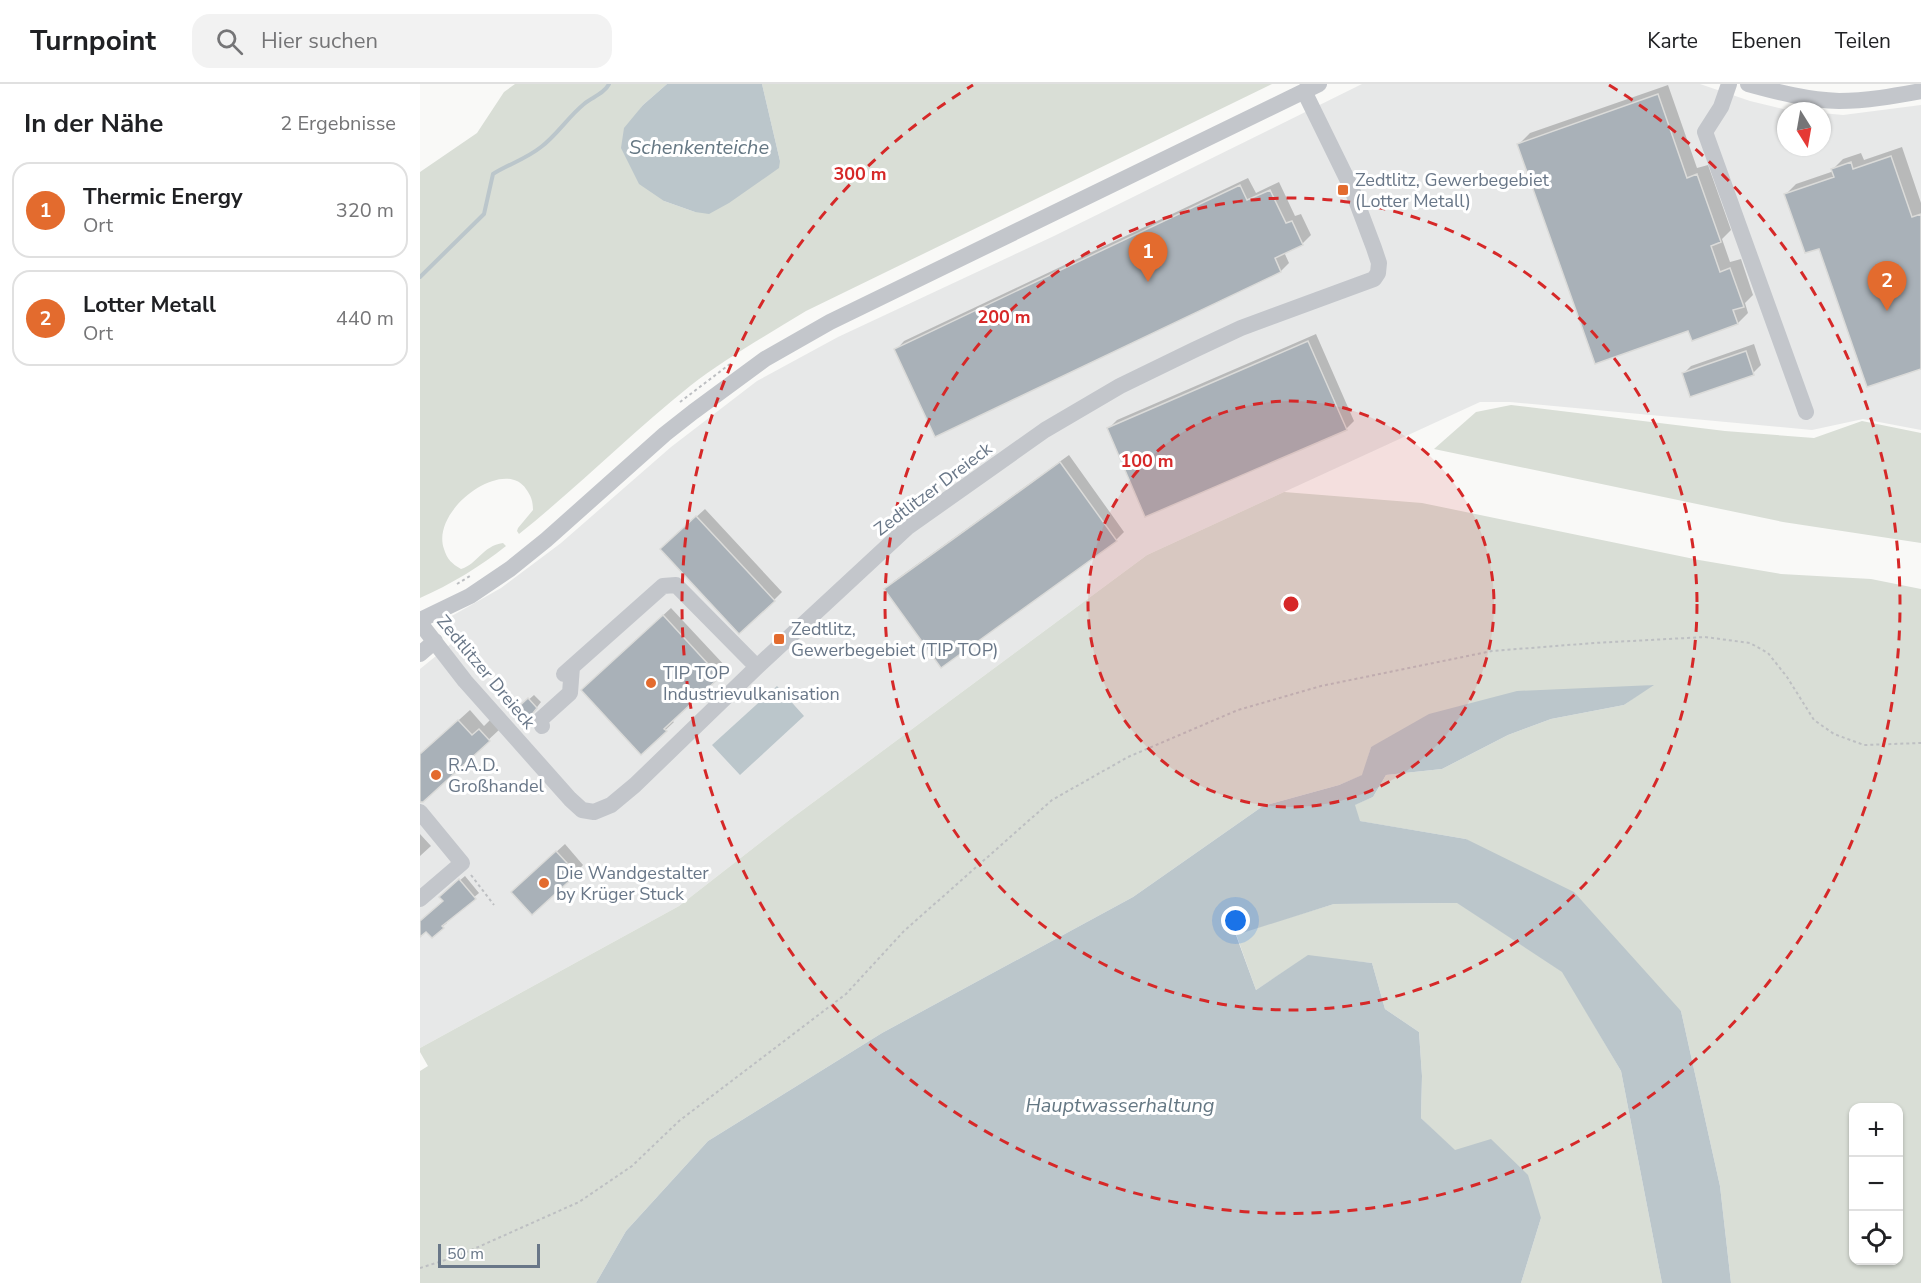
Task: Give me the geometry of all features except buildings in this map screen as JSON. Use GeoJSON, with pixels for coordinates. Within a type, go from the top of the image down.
{"type":"FeatureCollection","features":[{"type":"Feature","properties":{"kind":"street"},"geometry":{"type":"LineString","coordinates":[[1729,84],[1721,107],[1705,132],[1806,412]]}},
{"type":"Feature","properties":{"kind":"street"},"geometry":{"type":"LineString","coordinates":[[1748,84],[1794,96],[1838,101],[1882,99],[1921,91]]}},
{"type":"Feature","properties":{"kind":"street"},"geometry":{"type":"LineString","coordinates":[[420,621],[470,596],[510,569],[665,434],[765,359],[830,322],[1312,88]]}},
{"type":"Feature","properties":{"kind":"street","name":"Zedtlitzer Dreieck"},"geometry":{"type":"LineString","coordinates":[[420,621],[465,681],[570,799],[582,810],[594,812],[611,805],[908,528],[1045,430],[1120,386],[1203,345],[1241,328],[1374,279],[1378,273],[1379,263],[1312,88]]}},
{"type":"Feature","properties":{"kind":"street"},"geometry":{"type":"LineString","coordinates":[[542,726],[540,720],[570,693],[568,671],[663,586],[676,585],[758,667]]}},
{"type":"Feature","properties":{"kind":"street"},"geometry":{"type":"LineString","coordinates":[[420,654],[435,641]]}},
{"type":"Feature","properties":{"kind":"street"},"geometry":{"type":"LineString","coordinates":[[420,899],[462,863],[422,814]]}},
{"type":"Feature","properties":{"kind":"path"},"geometry":{"type":"LineString","coordinates":[[420,1268],[458,1256],[579,1202],[632,1166],[679,1121],[846,994],[904,931],[1052,800],[1128,757],[1238,710],[1321,686],[1492,651],[1705,637],[1750,643],[1768,653],[1787,677],[1814,720],[1834,734],[1864,746],[1921,743]]}},
{"type":"Feature","properties":{"kind":"path"},"geometry":{"type":"LineString","coordinates":[[462,863],[494,905]]}},
{"type":"Feature","properties":{"kind":"shaded area"},"geometry":{"type":"Polygon","coordinates":[[[515,84],[667,84],[638,112],[664,201],[695,212],[780,161],[762,84],[1272,84],[806,311],[732,356],[690,386],[519,534],[518,528],[533,510],[533,504],[526,489],[516,481],[502,479],[487,483],[472,492],[458,504],[448,519],[443,534],[444,549],[448,558],[461,569],[467,567],[490,548],[503,543],[506,546],[465,575],[420,598],[420,172],[477,133],[504,92],[515,84]]]}},
{"type":"Feature","properties":{"kind":"shaded area"},"geometry":{"type":"Polygon","coordinates":[[[1362,84],[1700,84],[1777,108],[1777,156],[1831,156],[1831,114],[1843,115],[1921,105],[1921,430],[1863,419],[1812,430],[1510,402],[1480,402],[1147,555],[792,818],[679,906],[420,1048],[420,669],[452,643],[450,617],[501,588],[561,543],[671,447],[757,381],[838,337],[1054,236],[1362,84]]]}},
{"type":"Feature","properties":{"kind":"shaded area"},"geometry":{"type":"Polygon","coordinates":[[[1511,405],[1725,431],[1814,438],[1862,421],[1921,433],[1921,543],[1783,522],[1434,449],[1476,412],[1511,405]]]}},
{"type":"Feature","properties":{"kind":"shaded area"},"geometry":{"type":"Polygon","coordinates":[[[1284,492],[1422,503],[1699,560],[1781,574],[1871,579],[1921,589],[1921,1283],[1731,1283],[1720,1186],[1681,1011],[1466,839],[1359,821],[1354,805],[1373,797],[1386,775],[1442,769],[1508,735],[1551,719],[1624,705],[1652,685],[1371,747],[1363,775],[1339,785],[1263,806],[1133,897],[882,1033],[708,1141],[626,1231],[596,1283],[420,1283],[420,1071],[428,1066],[420,1048],[679,906],[792,818],[1147,555],[1284,492]]]}},
{"type":"Feature","properties":{"kind":"shaded area"},"geometry":{"type":"Polygon","coordinates":[[[1458,903],[1563,972],[1621,1071],[1662,1283],[1521,1283],[1541,1218],[1455,1151],[1421,1118],[1422,1076],[1419,1032],[1385,1009],[1372,963],[1308,956],[1256,990],[1236,934],[1334,904],[1458,903]]]}},
{"type":"Feature","properties":{"kind":"water","name":"Schenkenteiche"},"geometry":{"type":"Polygon","coordinates":[[[667,84],[762,84],[780,161],[779,168],[709,214],[695,212],[664,201],[639,184],[621,148],[624,128],[643,105],[667,84]]]}},
{"type":"Feature","properties":{"kind":"water","name":"Hauptwasserhaltung"},"geometry":{"type":"Polygon","coordinates":[[[1654,685],[1624,705],[1551,719],[1508,735],[1442,769],[1386,775],[1373,797],[1355,805],[1360,821],[1466,839],[1574,892],[1681,1011],[1720,1186],[1731,1283],[1662,1283],[1621,1071],[1562,972],[1457,903],[1334,904],[1236,935],[1256,990],[1308,955],[1372,963],[1385,1009],[1419,1032],[1422,1076],[1421,1118],[1455,1150],[1491,1139],[1528,1175],[1541,1218],[1521,1283],[596,1283],[626,1231],[708,1141],[882,1033],[1133,897],[1263,806],[1339,785],[1362,775],[1371,747],[1429,714],[1517,691],[1654,685]]]}},
{"type":"Feature","properties":{"kind":"water"},"geometry":{"type":"Polygon","coordinates":[[[777,686],[804,716],[740,775],[712,745],[777,686]]]}},
{"type":"Feature","properties":{"kind":"waterway"},"geometry":{"type":"LineString","coordinates":[[420,277],[484,214],[493,174],[541,147],[578,109],[609,84]]}},
{"type":"Feature","properties":{"kind":"place","name":"Zedtlitz, Gewerbegebiet (Lotter Metall)"},"geometry":{"type":"Point","coordinates":[1343,190]}},
{"type":"Feature","properties":{"kind":"place","name":"Thermic Energy"},"geometry":{"type":"Point","coordinates":[1148,282]}},
{"type":"Feature","properties":{"kind":"place","name":"Lotter Metall"},"geometry":{"type":"Point","coordinates":[1887,311]}},
{"type":"Feature","properties":{"kind":"place","name":"Zedtlitz, Gewerbegebiet (TIP TOP)"},"geometry":{"type":"Point","coordinates":[779,639]}},
{"type":"Feature","properties":{"kind":"place","name":"TIP TOP Industrievulkanisation"},"geometry":{"type":"Point","coordinates":[651,683]}},
{"type":"Feature","properties":{"kind":"place","name":"R.A.D. Großhandel"},"geometry":{"type":"Point","coordinates":[436,775]}},
{"type":"Feature","properties":{"kind":"place","name":"Die Wandgestalter by Krüger Stuck"},"geometry":{"type":"Point","coordinates":[544,883]}}]}
